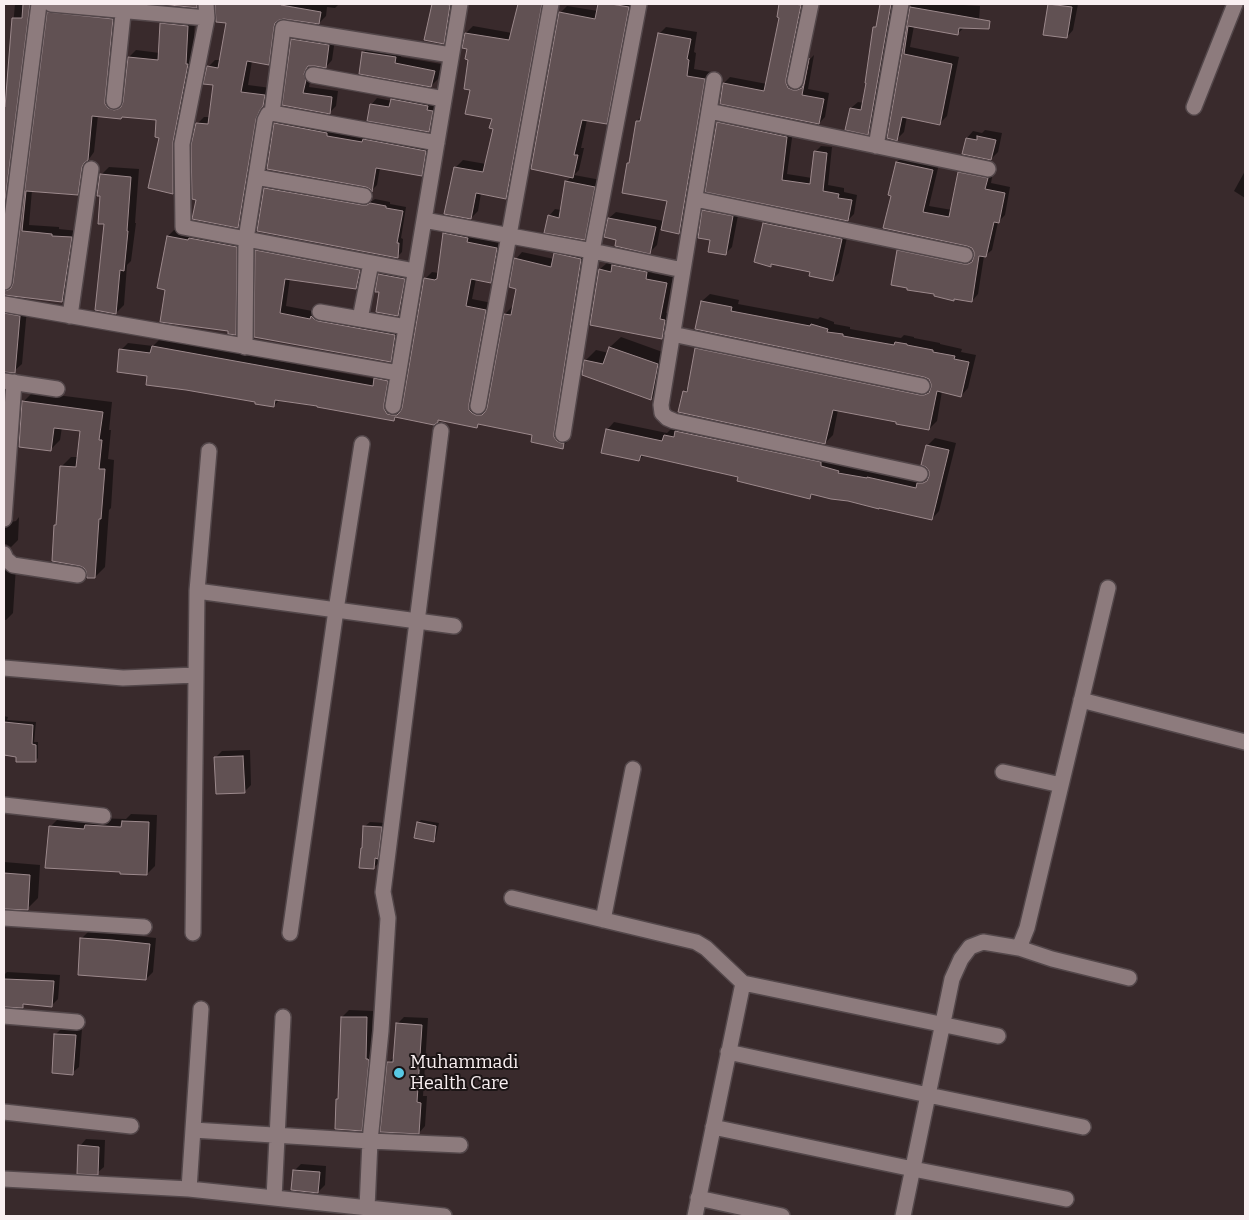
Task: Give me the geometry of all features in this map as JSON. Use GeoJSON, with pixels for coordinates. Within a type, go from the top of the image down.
{"type":"FeatureCollection","features":[{"type":"Feature","properties":{"kind":"street"},"geometry":{"type":"LineString","coordinates":[[4,282],[39,4]]}},
{"type":"Feature","properties":{"kind":"street"},"geometry":{"type":"LineString","coordinates":[[52,4],[207,11],[182,144],[183,227],[415,271]]}},
{"type":"Feature","properties":{"kind":"street"},"geometry":{"type":"LineString","coordinates":[[392,406],[460,4]]}},
{"type":"Feature","properties":{"kind":"street"},"geometry":{"type":"LineString","coordinates":[[478,406],[551,4]]}},
{"type":"Feature","properties":{"kind":"street"},"geometry":{"type":"LineString","coordinates":[[563,434],[592,251],[639,4]]}},
{"type":"Feature","properties":{"kind":"street"},"geometry":{"type":"LineString","coordinates":[[795,81],[811,4]]}},
{"type":"Feature","properties":{"kind":"street"},"geometry":{"type":"LineString","coordinates":[[876,146],[901,4]]}},
{"type":"Feature","properties":{"kind":"street"},"geometry":{"type":"LineString","coordinates":[[1194,107],[1235,4]]}},
{"type":"Feature","properties":{"kind":"street"},"geometry":{"type":"LineString","coordinates":[[114,101],[124,7]]}},
{"type":"Feature","properties":{"kind":"street"},"geometry":{"type":"LineString","coordinates":[[272,113],[283,28],[451,55]]}},
{"type":"Feature","properties":{"kind":"street"},"geometry":{"type":"LineString","coordinates":[[312,76],[444,99]]}},
{"type":"Feature","properties":{"kind":"street"},"geometry":{"type":"LineString","coordinates":[[714,80],[672,334],[661,405],[662,413],[674,421],[920,474]]}},
{"type":"Feature","properties":{"kind":"street"},"geometry":{"type":"LineString","coordinates":[[709,111],[988,170]]}},
{"type":"Feature","properties":{"kind":"street"},"geometry":{"type":"LineString","coordinates":[[245,346],[246,239],[265,120],[268,114],[272,113],[436,143]]}},
{"type":"Feature","properties":{"kind":"street"},"geometry":{"type":"LineString","coordinates":[[70,316],[91,169]]}},
{"type":"Feature","properties":{"kind":"street"},"geometry":{"type":"LineString","coordinates":[[256,177],[364,196]]}},
{"type":"Feature","properties":{"kind":"street"},"geometry":{"type":"LineString","coordinates":[[695,199],[965,255]]}},
{"type":"Feature","properties":{"kind":"street"},"geometry":{"type":"LineString","coordinates":[[424,220],[683,270]]}},
{"type":"Feature","properties":{"kind":"street"},"geometry":{"type":"LineString","coordinates":[[360,319],[371,263]]}},
{"type":"Feature","properties":{"kind":"street"},"geometry":{"type":"LineString","coordinates":[[4,304],[398,373]]}},
{"type":"Feature","properties":{"kind":"street"},"geometry":{"type":"LineString","coordinates":[[320,312],[406,327]]}},
{"type":"Feature","properties":{"kind":"street"},"geometry":{"type":"LineString","coordinates":[[672,334],[922,386]]}},
{"type":"Feature","properties":{"kind":"street"},"geometry":{"type":"LineString","coordinates":[[4,518],[9,382],[57,389]]}},
{"type":"Feature","properties":{"kind":"street"},"geometry":{"type":"LineString","coordinates":[[367,1208],[370,1141],[381,1031],[388,918],[383,892],[441,431]]}},
{"type":"Feature","properties":{"kind":"street"},"geometry":{"type":"LineString","coordinates":[[290,932],[362,444]]}},
{"type":"Feature","properties":{"kind":"street"},"geometry":{"type":"LineString","coordinates":[[193,933],[197,591],[209,452]]}},
{"type":"Feature","properties":{"kind":"street"},"geometry":{"type":"LineString","coordinates":[[4,554],[6,559],[13,565],[78,575]]}},
{"type":"Feature","properties":{"kind":"street"},"geometry":{"type":"LineString","coordinates":[[1019,948],[1032,908],[1108,588]]}},
{"type":"Feature","properties":{"kind":"street"},"geometry":{"type":"LineString","coordinates":[[197,591],[454,626]]}},
{"type":"Feature","properties":{"kind":"street"},"geometry":{"type":"LineString","coordinates":[[4,668],[123,678],[196,675]]}},
{"type":"Feature","properties":{"kind":"street"},"geometry":{"type":"LineString","coordinates":[[1081,700],[1245,742]]}},
{"type":"Feature","properties":{"kind":"street"},"geometry":{"type":"LineString","coordinates":[[602,920],[632,769]]}},
{"type":"Feature","properties":{"kind":"street"},"geometry":{"type":"LineString","coordinates":[[1003,772],[1061,785]]}},
{"type":"Feature","properties":{"kind":"street"},"geometry":{"type":"LineString","coordinates":[[4,805],[103,816]]}},
{"type":"Feature","properties":{"kind":"street"},"geometry":{"type":"LineString","coordinates":[[512,898],[696,942],[706,948],[742,983],[998,1036]]}},
{"type":"Feature","properties":{"kind":"street"},"geometry":{"type":"LineString","coordinates":[[4,918],[144,928]]}},
{"type":"Feature","properties":{"kind":"street"},"geometry":{"type":"LineString","coordinates":[[903,1216],[952,979],[961,959],[970,947],[984,942],[1019,948],[1129,978]]}},
{"type":"Feature","properties":{"kind":"street"},"geometry":{"type":"LineString","coordinates":[[695,1216],[742,983]]}},
{"type":"Feature","properties":{"kind":"street"},"geometry":{"type":"LineString","coordinates":[[189,1189],[201,1009]]}},
{"type":"Feature","properties":{"kind":"street"},"geometry":{"type":"LineString","coordinates":[[4,1016],[77,1022]]}},
{"type":"Feature","properties":{"kind":"street"},"geometry":{"type":"LineString","coordinates":[[274,1198],[282,1017]]}},
{"type":"Feature","properties":{"kind":"street"},"geometry":{"type":"LineString","coordinates":[[728,1052],[1083,1126]]}},
{"type":"Feature","properties":{"kind":"street"},"geometry":{"type":"LineString","coordinates":[[4,1112],[131,1126]]}},
{"type":"Feature","properties":{"kind":"street"},"geometry":{"type":"LineString","coordinates":[[713,1127],[1066,1199]]}},
{"type":"Feature","properties":{"kind":"street"},"geometry":{"type":"LineString","coordinates":[[193,1130],[460,1145]]}},
{"type":"Feature","properties":{"kind":"street"},"geometry":{"type":"LineString","coordinates":[[4,1179],[189,1189],[444,1216]]}},
{"type":"Feature","properties":{"kind":"street"},"geometry":{"type":"LineString","coordinates":[[698,1198],[782,1216]]}},
{"type":"Feature","properties":{"kind":"building"},"geometry":{"type":"Polygon","coordinates":[[[23,4],[30,4],[4,209],[4,107],[12,18],[22,18],[23,4]]]}},
{"type":"Feature","properties":{"kind":"building"},"geometry":{"type":"Polygon","coordinates":[[[161,4],[197,4],[197,8],[161,4]]]}},
{"type":"Feature","properties":{"kind":"building"},"geometry":{"type":"Polygon","coordinates":[[[215,4],[282,4],[321,12],[319,24],[279,20],[275,23],[274,27],[269,65],[247,61],[241,92],[265,95],[263,106],[256,119],[238,228],[192,219],[196,200],[192,199],[191,145],[196,123],[208,124],[213,85],[203,84],[207,66],[218,68],[226,23],[216,22],[215,4]]]}},
{"type":"Feature","properties":{"kind":"building"},"geometry":{"type":"Polygon","coordinates":[[[432,4],[450,5],[444,44],[424,40],[432,4]]]}},
{"type":"Feature","properties":{"kind":"building"},"geometry":{"type":"Polygon","coordinates":[[[518,4],[542,4],[506,199],[476,193],[471,219],[444,214],[454,167],[483,172],[493,129],[489,128],[492,119],[465,114],[470,90],[464,89],[468,60],[465,59],[467,49],[462,48],[465,33],[509,40],[518,4]]]}},
{"type":"Feature","properties":{"kind":"building"},"geometry":{"type":"Polygon","coordinates":[[[598,4],[629,7],[607,124],[582,120],[574,155],[578,155],[573,178],[531,169],[559,12],[595,19],[598,4]]]}},
{"type":"Feature","properties":{"kind":"building"},"geometry":{"type":"Polygon","coordinates":[[[779,4],[801,5],[786,83],[788,88],[793,90],[802,88],[809,58],[802,95],[824,99],[819,124],[720,104],[723,83],[764,91],[779,18],[777,17],[779,4]]]}},
{"type":"Feature","properties":{"kind":"building"},"geometry":{"type":"Polygon","coordinates":[[[880,4],[891,4],[868,135],[845,130],[850,108],[861,110],[873,27],[876,27],[880,4]]]}},
{"type":"Feature","properties":{"kind":"building"},"geometry":{"type":"Polygon","coordinates":[[[1048,4],[1072,7],[1067,38],[1043,35],[1048,4]]]}},
{"type":"Feature","properties":{"kind":"building"},"geometry":{"type":"Polygon","coordinates":[[[910,7],[990,21],[989,29],[959,28],[958,35],[908,26],[904,54],[952,64],[940,125],[902,117],[897,141],[887,138],[910,7]]]}},
{"type":"Feature","properties":{"kind":"building"},"geometry":{"type":"Polygon","coordinates":[[[47,12],[113,19],[105,104],[108,108],[114,110],[121,107],[123,102],[128,57],[158,60],[160,23],[188,26],[186,64],[188,64],[173,142],[173,194],[148,188],[159,138],[155,137],[156,120],[92,116],[88,160],[82,167],[78,195],[26,191],[22,231],[72,237],[62,302],[4,295],[4,291],[11,288],[13,283],[47,12]]]}},
{"type":"Feature","properties":{"kind":"building"},"geometry":{"type":"Polygon","coordinates":[[[658,33],[691,39],[687,59],[689,60],[687,76],[705,79],[679,234],[661,230],[667,201],[622,193],[636,121],[640,121],[658,33]]]}},
{"type":"Feature","properties":{"kind":"building"},"geometry":{"type":"Polygon","coordinates":[[[291,39],[329,45],[326,68],[308,66],[306,69],[303,93],[332,97],[330,114],[282,105],[291,39]]]}},
{"type":"Feature","properties":{"kind":"building"},"geometry":{"type":"Polygon","coordinates":[[[362,52],[396,57],[395,63],[435,71],[431,87],[359,74],[362,52]]]}},
{"type":"Feature","properties":{"kind":"building"},"geometry":{"type":"Polygon","coordinates":[[[391,99],[428,106],[427,110],[433,111],[429,132],[367,121],[370,104],[389,107],[391,99]]]}},
{"type":"Feature","properties":{"kind":"building"},"geometry":{"type":"Polygon","coordinates":[[[717,122],[787,137],[782,180],[810,184],[814,151],[827,153],[823,191],[839,194],[838,198],[852,200],[848,221],[705,192],[717,122]]]}},
{"type":"Feature","properties":{"kind":"building"},"geometry":{"type":"Polygon","coordinates":[[[274,123],[327,133],[327,136],[362,142],[363,139],[426,151],[422,176],[376,168],[372,192],[366,187],[267,169],[274,123]]]}},
{"type":"Feature","properties":{"kind":"building"},"geometry":{"type":"Polygon","coordinates":[[[977,136],[996,140],[991,160],[962,154],[966,138],[977,140],[977,136]]]}},
{"type":"Feature","properties":{"kind":"building"},"geometry":{"type":"Polygon","coordinates":[[[896,162],[933,170],[923,212],[949,217],[958,172],[988,178],[985,189],[1005,193],[999,223],[994,222],[986,257],[979,256],[972,302],[954,299],[954,301],[934,296],[934,294],[907,290],[907,288],[891,285],[897,250],[964,264],[972,262],[974,256],[972,248],[967,246],[883,228],[891,196],[888,195],[896,162]]]}},
{"type":"Feature","properties":{"kind":"building"},"geometry":{"type":"Polygon","coordinates":[[[100,174],[131,177],[124,271],[120,270],[116,314],[95,310],[104,224],[98,224],[100,196],[97,196],[100,174]]]}},
{"type":"Feature","properties":{"kind":"building"},"geometry":{"type":"Polygon","coordinates":[[[565,181],[595,187],[585,240],[544,233],[548,215],[559,218],[565,181]]]}},
{"type":"Feature","properties":{"kind":"building"},"geometry":{"type":"Polygon","coordinates":[[[264,188],[362,205],[370,203],[403,211],[397,243],[399,243],[398,258],[257,231],[264,188]]]}},
{"type":"Feature","properties":{"kind":"building"},"geometry":{"type":"Polygon","coordinates":[[[702,210],[733,216],[726,255],[708,252],[710,240],[698,238],[702,210]]]}},
{"type":"Feature","properties":{"kind":"building"},"geometry":{"type":"Polygon","coordinates":[[[608,218],[656,227],[650,254],[615,246],[616,240],[604,237],[608,218]]]}},
{"type":"Feature","properties":{"kind":"building"},"geometry":{"type":"Polygon","coordinates":[[[763,223],[842,239],[833,281],[809,276],[810,272],[771,264],[771,267],[754,262],[763,223]]]}},
{"type":"Feature","properties":{"kind":"building"},"geometry":{"type":"Polygon","coordinates":[[[443,233],[468,238],[467,242],[497,248],[491,283],[471,279],[466,306],[486,310],[469,404],[469,410],[476,415],[482,415],[487,408],[504,314],[511,315],[516,289],[509,287],[514,258],[551,267],[554,253],[581,259],[554,433],[557,441],[564,443],[563,449],[531,442],[532,435],[478,424],[477,428],[438,420],[434,425],[395,417],[394,421],[275,400],[274,407],[186,390],[146,385],[147,376],[117,372],[119,349],[150,353],[152,346],[373,386],[374,378],[388,381],[384,409],[387,414],[397,415],[402,408],[424,278],[437,279],[443,233]]]}},
{"type":"Feature","properties":{"kind":"building"},"geometry":{"type":"Polygon","coordinates":[[[167,236],[237,247],[236,335],[228,334],[228,331],[160,322],[165,290],[157,288],[167,236]]]}},
{"type":"Feature","properties":{"kind":"building"},"geometry":{"type":"Polygon","coordinates":[[[255,250],[360,270],[356,289],[285,279],[280,313],[310,319],[311,316],[318,321],[395,335],[391,362],[254,337],[255,250]]]}},
{"type":"Feature","properties":{"kind":"building"},"geometry":{"type":"Polygon","coordinates":[[[612,265],[647,272],[646,279],[667,283],[660,319],[665,320],[662,339],[590,325],[599,269],[611,272],[612,265]]]}},
{"type":"Feature","properties":{"kind":"building"},"geometry":{"type":"Polygon","coordinates":[[[378,274],[405,279],[398,316],[376,312],[379,292],[375,292],[378,274]]]}},
{"type":"Feature","properties":{"kind":"building"},"geometry":{"type":"Polygon","coordinates":[[[701,301],[732,307],[731,311],[810,326],[811,324],[828,329],[827,332],[843,334],[843,336],[894,345],[895,342],[907,344],[955,356],[954,359],[969,362],[961,397],[937,391],[929,430],[833,410],[825,444],[678,412],[683,391],[687,392],[695,348],[920,395],[929,393],[931,387],[929,379],[924,377],[695,329],[701,301]]]}},
{"type":"Feature","properties":{"kind":"building"},"geometry":{"type":"Polygon","coordinates":[[[4,313],[20,316],[15,373],[4,372],[4,313]]]}},
{"type":"Feature","properties":{"kind":"building"},"geometry":{"type":"Polygon","coordinates":[[[609,347],[658,364],[651,400],[582,375],[584,360],[603,364],[609,347]]]}},
{"type":"Feature","properties":{"kind":"building"},"geometry":{"type":"Polygon","coordinates":[[[22,401],[103,412],[99,440],[102,440],[99,469],[105,469],[95,578],[87,578],[86,571],[80,566],[52,561],[60,466],[76,467],[80,431],[54,428],[51,451],[19,447],[22,401]]]}},
{"type":"Feature","properties":{"kind":"building"},"geometry":{"type":"Polygon","coordinates":[[[606,429],[662,441],[664,435],[674,437],[675,431],[821,462],[821,466],[839,471],[838,473],[867,477],[916,488],[917,483],[927,481],[929,476],[929,471],[921,465],[926,445],[949,450],[932,520],[811,494],[810,499],[737,481],[738,477],[641,455],[639,461],[601,453],[606,429]]]}},
{"type":"Feature","properties":{"kind":"building"},"geometry":{"type":"Polygon","coordinates":[[[4,722],[33,725],[32,744],[36,745],[36,762],[16,762],[16,757],[4,755],[4,722]]]}},
{"type":"Feature","properties":{"kind":"building"},"geometry":{"type":"Polygon","coordinates":[[[243,756],[245,793],[216,794],[214,757],[243,756]]]}},
{"type":"Feature","properties":{"kind":"building"},"geometry":{"type":"Polygon","coordinates":[[[122,821],[149,822],[147,875],[45,868],[49,826],[84,829],[85,825],[121,827],[122,821]]]}},
{"type":"Feature","properties":{"kind":"building"},"geometry":{"type":"Polygon","coordinates":[[[417,822],[436,826],[434,842],[414,838],[417,822]]]}},
{"type":"Feature","properties":{"kind":"building"},"geometry":{"type":"Polygon","coordinates":[[[363,826],[382,827],[378,859],[375,858],[374,869],[359,868],[363,826]]]}},
{"type":"Feature","properties":{"kind":"building"},"geometry":{"type":"Polygon","coordinates":[[[4,873],[30,875],[28,910],[4,909],[4,873]]]}},
{"type":"Feature","properties":{"kind":"building"},"geometry":{"type":"Polygon","coordinates":[[[80,938],[150,944],[146,980],[78,975],[80,938]]]}},
{"type":"Feature","properties":{"kind":"building"},"geometry":{"type":"Polygon","coordinates":[[[4,979],[54,981],[52,1007],[23,1004],[23,1008],[4,1007],[4,979]]]}},
{"type":"Feature","properties":{"kind":"building"},"geometry":{"type":"Polygon","coordinates":[[[341,1017],[367,1017],[366,1059],[369,1061],[362,1131],[335,1129],[341,1017]]]}},
{"type":"Feature","properties":{"kind":"building"},"geometry":{"type":"Polygon","coordinates":[[[396,1023],[422,1025],[417,1102],[421,1103],[419,1134],[380,1132],[387,1062],[393,1062],[396,1023]]]}},
{"type":"Feature","properties":{"kind":"building"},"geometry":{"type":"Polygon","coordinates":[[[54,1034],[76,1035],[73,1075],[52,1073],[54,1034]]]}},
{"type":"Feature","properties":{"kind":"building"},"geometry":{"type":"Polygon","coordinates":[[[78,1145],[99,1147],[98,1175],[77,1174],[78,1145]]]}},
{"type":"Feature","properties":{"kind":"building"},"geometry":{"type":"Polygon","coordinates":[[[293,1170],[320,1172],[318,1193],[291,1190],[293,1170]]]}},
{"type":"Feature","properties":{"kind":"place","name":"Muhammadi Health Care"},"geometry":{"type":"Point","coordinates":[399,1073]}}]}
